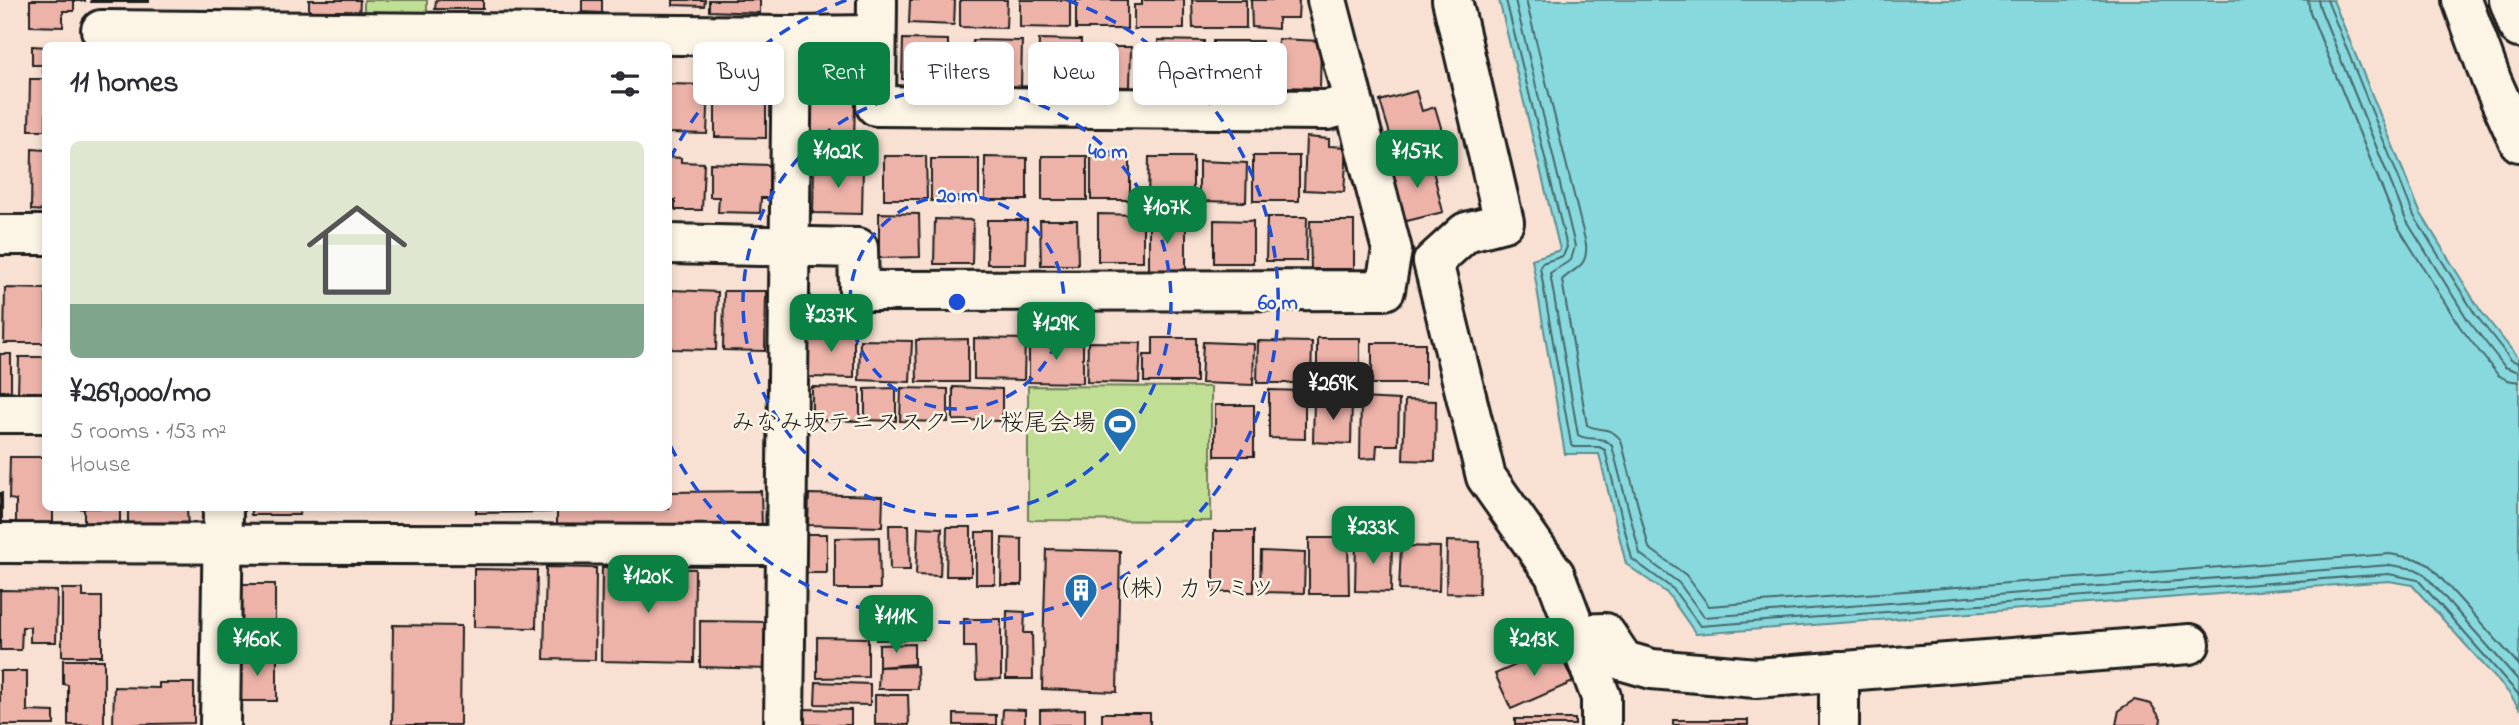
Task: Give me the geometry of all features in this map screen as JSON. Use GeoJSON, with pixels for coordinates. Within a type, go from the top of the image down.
{"type":"FeatureCollection","features":[{"type":"Feature","properties":{"kind":"street"},"geometry":{"type":"LineString","coordinates":[[672,244],[858,248],[859,291],[1385,290],[1392,250],[1327,0]]}},
{"type":"Feature","properties":{"kind":"street"},"geometry":{"type":"LineString","coordinates":[[1452,0],[1504,222],[1466,232],[1433,262],[1486,477],[1555,575],[1601,697],[1601,725]]}},
{"type":"Feature","properties":{"kind":"street"},"geometry":{"type":"LineString","coordinates":[[2462,0],[2491,82],[2519,142]]}},
{"type":"Feature","properties":{"kind":"street"},"geometry":{"type":"LineString","coordinates":[[2509,0],[2519,28]]}},
{"type":"Feature","properties":{"kind":"street"},"geometry":{"type":"LineString","coordinates":[[101,30],[229,38],[792,36],[876,18],[876,106],[1328,110],[1353,103]]}},
{"type":"Feature","properties":{"kind":"street"},"geometry":{"type":"LineString","coordinates":[[784,725],[792,36]]}},
{"type":"Feature","properties":{"kind":"street"},"geometry":{"type":"LineString","coordinates":[[0,235],[42,235]]}},
{"type":"Feature","properties":{"kind":"street"},"geometry":{"type":"LineString","coordinates":[[0,413],[42,413]]}},
{"type":"Feature","properties":{"kind":"street"},"geometry":{"type":"LineString","coordinates":[[0,543],[223,526],[786,545]]}},
{"type":"Feature","properties":{"kind":"street"},"geometry":{"type":"LineString","coordinates":[[220,725],[223,526]]}},
{"type":"Feature","properties":{"kind":"street"},"geometry":{"type":"LineString","coordinates":[[1577,634],[1605,633],[1624,661],[1652,669],[1756,678],[2190,644]]}},
{"type":"Feature","properties":{"kind":"street"},"geometry":{"type":"LineString","coordinates":[[1839,671],[1839,725]]}},
{"type":"Feature","properties":{"kind":"green space"},"geometry":{"type":"Polygon","coordinates":[[[364,0],[427,0],[427,16],[364,16],[364,0]]]}},
{"type":"Feature","properties":{"kind":"green space","name":"みなみ坂テニススクール 桜尾会場"},"geometry":{"type":"Polygon","coordinates":[[[1028,386],[1211,387],[1211,521],[1028,520],[1028,386]]]}},
{"type":"Feature","properties":{"kind":"water"},"geometry":{"type":"Polygon","coordinates":[[[1499,0],[2333,0],[2420,212],[2480,310],[2519,359],[2519,708],[2509,693],[2412,585],[2389,581],[1696,634],[1668,594],[1626,564],[1599,454],[1565,454],[1532,259],[1560,250],[1499,0]]]}},
{"type":"Feature","properties":{"kind":"building"},"geometry":{"type":"Polygon","coordinates":[[[30,0],[85,1],[74,1],[74,11],[63,11],[63,27],[30,26],[30,0]]]}},
{"type":"Feature","properties":{"kind":"building"},"geometry":{"type":"Polygon","coordinates":[[[149,0],[149,2],[91,2],[149,0]]]}},
{"type":"Feature","properties":{"kind":"building"},"geometry":{"type":"Polygon","coordinates":[[[309,0],[360,0],[359,17],[332,16],[333,11],[309,11],[309,0]]]}},
{"type":"Feature","properties":{"kind":"building"},"geometry":{"type":"Polygon","coordinates":[[[436,0],[483,0],[483,9],[435,9],[436,0]]]}},
{"type":"Feature","properties":{"kind":"building"},"geometry":{"type":"Polygon","coordinates":[[[582,0],[602,0],[602,13],[582,12],[582,0]]]}},
{"type":"Feature","properties":{"kind":"building"},"geometry":{"type":"Polygon","coordinates":[[[673,0],[705,0],[704,6],[673,5],[673,0]]]}},
{"type":"Feature","properties":{"kind":"building"},"geometry":{"type":"Polygon","coordinates":[[[709,0],[760,0],[760,13],[709,11],[709,0]]]}},
{"type":"Feature","properties":{"kind":"building"},"geometry":{"type":"Polygon","coordinates":[[[910,0],[955,0],[954,25],[909,23],[910,0]]]}},
{"type":"Feature","properties":{"kind":"building"},"geometry":{"type":"Polygon","coordinates":[[[960,0],[1007,0],[1006,28],[960,27],[960,0]]]}},
{"type":"Feature","properties":{"kind":"building"},"geometry":{"type":"Polygon","coordinates":[[[1020,0],[1070,0],[1070,28],[1020,27],[1020,0]]]}},
{"type":"Feature","properties":{"kind":"building"},"geometry":{"type":"Polygon","coordinates":[[[1076,0],[1127,0],[1127,29],[1076,29],[1076,0]]]}},
{"type":"Feature","properties":{"kind":"building"},"geometry":{"type":"Polygon","coordinates":[[[1142,0],[1184,0],[1184,29],[1134,29],[1134,5],[1142,5],[1142,0]]]}},
{"type":"Feature","properties":{"kind":"building"},"geometry":{"type":"Polygon","coordinates":[[[1192,0],[1246,0],[1246,28],[1193,28],[1192,0]]]}},
{"type":"Feature","properties":{"kind":"building"},"geometry":{"type":"Polygon","coordinates":[[[1251,0],[1299,0],[1298,18],[1278,18],[1278,29],[1252,27],[1251,0]]]}},
{"type":"Feature","properties":{"kind":"building"},"geometry":{"type":"Polygon","coordinates":[[[903,39],[948,40],[904,42],[902,79],[903,39]]]}},
{"type":"Feature","properties":{"kind":"building"},"geometry":{"type":"Polygon","coordinates":[[[1039,39],[1081,40],[1081,42],[1039,42],[1039,39]]]}},
{"type":"Feature","properties":{"kind":"building"},"geometry":{"type":"Polygon","coordinates":[[[1278,39],[1321,41],[1320,88],[1287,87],[1287,42],[1278,42],[1278,39]]]}},
{"type":"Feature","properties":{"kind":"building"},"geometry":{"type":"Polygon","coordinates":[[[1158,40],[1204,41],[1204,42],[1158,40]]]}},
{"type":"Feature","properties":{"kind":"building"},"geometry":{"type":"Polygon","coordinates":[[[1022,41],[1021,87],[1014,87],[1014,42],[973,42],[1022,41]]]}},
{"type":"Feature","properties":{"kind":"building"},"geometry":{"type":"Polygon","coordinates":[[[1213,41],[1262,41],[1262,42],[1213,41]]]}},
{"type":"Feature","properties":{"kind":"building"},"geometry":{"type":"Polygon","coordinates":[[[32,46],[42,47],[42,65],[32,65],[32,46]]]}},
{"type":"Feature","properties":{"kind":"building"},"geometry":{"type":"Polygon","coordinates":[[[1119,47],[1131,47],[1130,87],[1119,87],[1119,47]]]}},
{"type":"Feature","properties":{"kind":"building"},"geometry":{"type":"Polygon","coordinates":[[[30,79],[42,79],[42,130],[29,130],[30,79]]]}},
{"type":"Feature","properties":{"kind":"building"},"geometry":{"type":"Polygon","coordinates":[[[672,84],[693,85],[693,105],[708,105],[707,134],[672,133],[672,84]]]}},
{"type":"Feature","properties":{"kind":"building"},"geometry":{"type":"Polygon","coordinates":[[[1416,91],[1422,111],[1435,107],[1443,134],[1394,147],[1380,101],[1416,91]]]}},
{"type":"Feature","properties":{"kind":"building"},"geometry":{"type":"Polygon","coordinates":[[[715,105],[766,105],[766,138],[715,137],[715,105]]]}},
{"type":"Feature","properties":{"kind":"building"},"geometry":{"type":"Polygon","coordinates":[[[807,105],[855,105],[854,141],[806,139],[807,105]]]}},
{"type":"Feature","properties":{"kind":"building"},"geometry":{"type":"Polygon","coordinates":[[[1306,137],[1329,139],[1329,146],[1347,147],[1344,192],[1304,190],[1306,137]]]}},
{"type":"Feature","properties":{"kind":"building"},"geometry":{"type":"Polygon","coordinates":[[[32,149],[42,150],[42,211],[31,210],[32,149]]]}},
{"type":"Feature","properties":{"kind":"building"},"geometry":{"type":"Polygon","coordinates":[[[884,156],[926,156],[927,199],[884,199],[884,156]]]}},
{"type":"Feature","properties":{"kind":"building"},"geometry":{"type":"Polygon","coordinates":[[[1042,156],[1087,156],[1087,200],[1042,200],[1042,156]]]}},
{"type":"Feature","properties":{"kind":"building"},"geometry":{"type":"Polygon","coordinates":[[[1091,156],[1130,157],[1130,200],[1091,200],[1091,156]]]}},
{"type":"Feature","properties":{"kind":"building"},"geometry":{"type":"Polygon","coordinates":[[[1253,156],[1299,156],[1299,201],[1253,201],[1253,156]]]}},
{"type":"Feature","properties":{"kind":"building"},"geometry":{"type":"Polygon","coordinates":[[[672,157],[681,158],[681,162],[704,163],[702,210],[675,210],[675,200],[672,200],[672,157]]]}},
{"type":"Feature","properties":{"kind":"building"},"geometry":{"type":"Polygon","coordinates":[[[985,157],[1027,158],[1027,200],[985,200],[985,157]]]}},
{"type":"Feature","properties":{"kind":"building"},"geometry":{"type":"Polygon","coordinates":[[[1149,157],[1193,157],[1193,201],[1148,201],[1149,157]]]}},
{"type":"Feature","properties":{"kind":"building"},"geometry":{"type":"Polygon","coordinates":[[[1430,158],[1443,212],[1403,222],[1390,168],[1430,158]]]}},
{"type":"Feature","properties":{"kind":"building"},"geometry":{"type":"Polygon","coordinates":[[[931,159],[979,159],[979,201],[931,201],[931,159]]]}},
{"type":"Feature","properties":{"kind":"building"},"geometry":{"type":"Polygon","coordinates":[[[1199,161],[1247,163],[1246,202],[1199,201],[1199,161]]]}},
{"type":"Feature","properties":{"kind":"building"},"geometry":{"type":"Polygon","coordinates":[[[710,163],[769,165],[769,198],[761,198],[760,213],[718,212],[719,197],[710,197],[710,163]]]}},
{"type":"Feature","properties":{"kind":"building"},"geometry":{"type":"Polygon","coordinates":[[[814,165],[863,167],[862,214],[813,213],[814,165]]]}},
{"type":"Feature","properties":{"kind":"building"},"geometry":{"type":"Polygon","coordinates":[[[879,213],[919,214],[920,257],[879,258],[879,213]]]}},
{"type":"Feature","properties":{"kind":"building"},"geometry":{"type":"Polygon","coordinates":[[[1098,214],[1143,215],[1143,261],[1098,261],[1098,214]]]}},
{"type":"Feature","properties":{"kind":"building"},"geometry":{"type":"Polygon","coordinates":[[[1267,217],[1307,217],[1306,261],[1266,261],[1267,217]]]}},
{"type":"Feature","properties":{"kind":"building"},"geometry":{"type":"Polygon","coordinates":[[[935,219],[973,220],[972,264],[934,264],[935,219]]]}},
{"type":"Feature","properties":{"kind":"building"},"geometry":{"type":"Polygon","coordinates":[[[987,220],[1027,220],[1026,264],[987,264],[987,220]]]}},
{"type":"Feature","properties":{"kind":"building"},"geometry":{"type":"Polygon","coordinates":[[[1040,220],[1077,220],[1078,265],[1041,265],[1040,220]]]}},
{"type":"Feature","properties":{"kind":"building"},"geometry":{"type":"Polygon","coordinates":[[[1214,220],[1253,221],[1253,263],[1214,263],[1214,220]]]}},
{"type":"Feature","properties":{"kind":"building"},"geometry":{"type":"Polygon","coordinates":[[[1149,221],[1186,221],[1186,271],[1149,272],[1149,221]]]}},
{"type":"Feature","properties":{"kind":"building"},"geometry":{"type":"Polygon","coordinates":[[[1310,221],[1354,221],[1354,269],[1311,269],[1310,221]]]}},
{"type":"Feature","properties":{"kind":"building"},"geometry":{"type":"Polygon","coordinates":[[[5,288],[42,289],[42,343],[4,343],[5,288]]]}},
{"type":"Feature","properties":{"kind":"building"},"geometry":{"type":"Polygon","coordinates":[[[672,290],[718,292],[716,350],[672,349],[672,290]]]}},
{"type":"Feature","properties":{"kind":"building"},"geometry":{"type":"Polygon","coordinates":[[[724,291],[766,291],[765,351],[723,350],[724,291]]]}},
{"type":"Feature","properties":{"kind":"building"},"geometry":{"type":"Polygon","coordinates":[[[809,330],[854,331],[854,378],[808,377],[809,330]]]}},
{"type":"Feature","properties":{"kind":"building"},"geometry":{"type":"Polygon","coordinates":[[[974,338],[1025,339],[1024,380],[974,379],[974,338]]]}},
{"type":"Feature","properties":{"kind":"building"},"geometry":{"type":"Polygon","coordinates":[[[1153,338],[1196,338],[1196,382],[1144,382],[1144,355],[1153,355],[1153,338]]]}},
{"type":"Feature","properties":{"kind":"building"},"geometry":{"type":"Polygon","coordinates":[[[1317,338],[1360,338],[1360,384],[1317,384],[1317,338]]]}},
{"type":"Feature","properties":{"kind":"building"},"geometry":{"type":"Polygon","coordinates":[[[968,339],[968,382],[917,382],[916,340],[968,339]]]}},
{"type":"Feature","properties":{"kind":"building"},"geometry":{"type":"Polygon","coordinates":[[[860,340],[912,341],[910,382],[859,380],[860,340]]]}},
{"type":"Feature","properties":{"kind":"building"},"geometry":{"type":"Polygon","coordinates":[[[1083,341],[1083,383],[1029,382],[1029,342],[1083,341]]]}},
{"type":"Feature","properties":{"kind":"building"},"geometry":{"type":"Polygon","coordinates":[[[1258,341],[1312,342],[1311,383],[1257,383],[1258,341]]]}},
{"type":"Feature","properties":{"kind":"building"},"geometry":{"type":"Polygon","coordinates":[[[1088,342],[1141,343],[1139,383],[1087,382],[1088,342]]]}},
{"type":"Feature","properties":{"kind":"building"},"geometry":{"type":"Polygon","coordinates":[[[1203,342],[1254,344],[1253,385],[1201,383],[1203,342]]]}},
{"type":"Feature","properties":{"kind":"building"},"geometry":{"type":"Polygon","coordinates":[[[1372,343],[1425,343],[1425,384],[1372,384],[1372,343]]]}},
{"type":"Feature","properties":{"kind":"building"},"geometry":{"type":"Polygon","coordinates":[[[0,354],[11,354],[11,391],[0,391],[0,354]]]}},
{"type":"Feature","properties":{"kind":"building"},"geometry":{"type":"Polygon","coordinates":[[[19,357],[42,357],[42,394],[18,394],[19,357]]]}},
{"type":"Feature","properties":{"kind":"building"},"geometry":{"type":"Polygon","coordinates":[[[812,387],[860,388],[860,421],[812,420],[812,387]]]}},
{"type":"Feature","properties":{"kind":"building"},"geometry":{"type":"Polygon","coordinates":[[[953,387],[1002,389],[1002,421],[953,420],[953,387]]]}},
{"type":"Feature","properties":{"kind":"building"},"geometry":{"type":"Polygon","coordinates":[[[896,388],[896,421],[865,420],[865,389],[896,388]]]}},
{"type":"Feature","properties":{"kind":"building"},"geometry":{"type":"Polygon","coordinates":[[[901,388],[948,389],[948,422],[900,421],[901,388]]]}},
{"type":"Feature","properties":{"kind":"building"},"geometry":{"type":"Polygon","coordinates":[[[1269,390],[1305,391],[1305,439],[1269,438],[1269,390]]]}},
{"type":"Feature","properties":{"kind":"building"},"geometry":{"type":"Polygon","coordinates":[[[1361,398],[1399,400],[1398,445],[1377,445],[1376,458],[1360,459],[1361,398]]]}},
{"type":"Feature","properties":{"kind":"building"},"geometry":{"type":"Polygon","coordinates":[[[1314,400],[1352,401],[1351,444],[1313,442],[1314,400]]]}},
{"type":"Feature","properties":{"kind":"building"},"geometry":{"type":"Polygon","coordinates":[[[1405,400],[1436,401],[1435,461],[1403,460],[1405,400]]]}},
{"type":"Feature","properties":{"kind":"building"},"geometry":{"type":"Polygon","coordinates":[[[1215,405],[1254,405],[1254,456],[1215,456],[1215,405]]]}},
{"type":"Feature","properties":{"kind":"building"},"geometry":{"type":"Polygon","coordinates":[[[10,457],[42,457],[42,511],[53,511],[53,526],[16,526],[16,500],[9,499],[10,457]]]}},
{"type":"Feature","properties":{"kind":"building"},"geometry":{"type":"Polygon","coordinates":[[[761,491],[762,529],[557,531],[557,511],[672,511],[672,492],[761,491]]]}},
{"type":"Feature","properties":{"kind":"building"},"geometry":{"type":"Polygon","coordinates":[[[2,493],[2,527],[0,527],[2,493]]]}},
{"type":"Feature","properties":{"kind":"building"},"geometry":{"type":"Polygon","coordinates":[[[809,494],[883,496],[882,527],[808,525],[809,494]]]}},
{"type":"Feature","properties":{"kind":"building"},"geometry":{"type":"Polygon","coordinates":[[[84,511],[120,511],[120,529],[84,528],[84,511]]]}},
{"type":"Feature","properties":{"kind":"building"},"geometry":{"type":"Polygon","coordinates":[[[128,511],[187,511],[188,530],[128,530],[128,511]]]}},
{"type":"Feature","properties":{"kind":"building"},"geometry":{"type":"Polygon","coordinates":[[[251,511],[300,511],[299,515],[251,515],[251,511]]]}},
{"type":"Feature","properties":{"kind":"building"},"geometry":{"type":"Polygon","coordinates":[[[476,511],[551,511],[551,512],[476,511]]]}},
{"type":"Feature","properties":{"kind":"building"},"geometry":{"type":"Polygon","coordinates":[[[889,525],[909,525],[910,570],[890,570],[889,525]]]}},
{"type":"Feature","properties":{"kind":"building"},"geometry":{"type":"Polygon","coordinates":[[[918,527],[942,528],[940,576],[916,575],[918,527]]]}},
{"type":"Feature","properties":{"kind":"building"},"geometry":{"type":"Polygon","coordinates":[[[947,527],[971,527],[971,576],[946,576],[947,527]]]}},
{"type":"Feature","properties":{"kind":"building"},"geometry":{"type":"Polygon","coordinates":[[[1214,531],[1254,531],[1254,592],[1214,592],[1214,531]]]}},
{"type":"Feature","properties":{"kind":"building"},"geometry":{"type":"Polygon","coordinates":[[[976,532],[995,532],[995,584],[976,584],[976,532]]]}},
{"type":"Feature","properties":{"kind":"building"},"geometry":{"type":"Polygon","coordinates":[[[802,534],[827,534],[827,573],[802,573],[802,534]]]}},
{"type":"Feature","properties":{"kind":"building"},"geometry":{"type":"Polygon","coordinates":[[[879,537],[880,589],[835,589],[835,538],[879,537]]]}},
{"type":"Feature","properties":{"kind":"building"},"geometry":{"type":"Polygon","coordinates":[[[1002,538],[1022,539],[1022,585],[1001,585],[1002,538]]]}},
{"type":"Feature","properties":{"kind":"building"},"geometry":{"type":"Polygon","coordinates":[[[1309,538],[1348,538],[1349,594],[1309,594],[1309,538]]]}},
{"type":"Feature","properties":{"kind":"building"},"geometry":{"type":"Polygon","coordinates":[[[1356,540],[1392,541],[1391,592],[1355,591],[1356,540]]]}},
{"type":"Feature","properties":{"kind":"building"},"geometry":{"type":"Polygon","coordinates":[[[1447,541],[1480,542],[1479,594],[1446,593],[1447,541]]]}},
{"type":"Feature","properties":{"kind":"building"},"geometry":{"type":"Polygon","coordinates":[[[1401,546],[1440,547],[1439,591],[1399,590],[1401,546]]]}},
{"type":"Feature","properties":{"kind":"building","name":"（株）カワミツ"},"geometry":{"type":"Polygon","coordinates":[[[1046,549],[1120,551],[1117,692],[1042,689],[1046,549]]]}},
{"type":"Feature","properties":{"kind":"building"},"geometry":{"type":"Polygon","coordinates":[[[1261,551],[1305,553],[1304,593],[1260,592],[1261,551]]]}},
{"type":"Feature","properties":{"kind":"building"},"geometry":{"type":"Polygon","coordinates":[[[546,567],[596,568],[595,660],[544,659],[546,567]]]}},
{"type":"Feature","properties":{"kind":"building"},"geometry":{"type":"Polygon","coordinates":[[[602,567],[695,569],[694,663],[601,661],[602,567]]]}},
{"type":"Feature","properties":{"kind":"building"},"geometry":{"type":"Polygon","coordinates":[[[474,569],[537,570],[536,628],[474,627],[474,569]]]}},
{"type":"Feature","properties":{"kind":"building"},"geometry":{"type":"Polygon","coordinates":[[[237,584],[275,584],[275,633],[237,634],[237,584]]]}},
{"type":"Feature","properties":{"kind":"building"},"geometry":{"type":"Polygon","coordinates":[[[62,589],[83,589],[83,597],[102,597],[102,656],[62,656],[62,589]]]}},
{"type":"Feature","properties":{"kind":"building"},"geometry":{"type":"Polygon","coordinates":[[[0,590],[57,591],[56,642],[30,642],[30,627],[22,627],[21,650],[0,650],[0,590]]]}},
{"type":"Feature","properties":{"kind":"building"},"geometry":{"type":"Polygon","coordinates":[[[1007,611],[1025,612],[1024,633],[1032,633],[1033,679],[1006,679],[1007,611]]]}},
{"type":"Feature","properties":{"kind":"building"},"geometry":{"type":"Polygon","coordinates":[[[876,616],[923,616],[923,639],[876,640],[876,616]]]}},
{"type":"Feature","properties":{"kind":"building"},"geometry":{"type":"Polygon","coordinates":[[[964,619],[1001,619],[1001,679],[976,680],[975,647],[964,647],[964,619]]]}},
{"type":"Feature","properties":{"kind":"building"},"geometry":{"type":"Polygon","coordinates":[[[700,621],[769,622],[768,669],[700,667],[700,621]]]}},
{"type":"Feature","properties":{"kind":"building"},"geometry":{"type":"Polygon","coordinates":[[[393,625],[461,626],[460,725],[392,725],[393,625]]]}},
{"type":"Feature","properties":{"kind":"building"},"geometry":{"type":"Polygon","coordinates":[[[817,637],[868,638],[868,677],[817,678],[817,637]]]}},
{"type":"Feature","properties":{"kind":"building"},"geometry":{"type":"Polygon","coordinates":[[[914,644],[914,664],[879,667],[879,645],[914,644]]]}},
{"type":"Feature","properties":{"kind":"building"},"geometry":{"type":"Polygon","coordinates":[[[1557,647],[1573,682],[1511,709],[1495,674],[1557,647]]]}},
{"type":"Feature","properties":{"kind":"building"},"geometry":{"type":"Polygon","coordinates":[[[237,654],[277,654],[277,701],[237,701],[237,654]]]}},
{"type":"Feature","properties":{"kind":"building"},"geometry":{"type":"Polygon","coordinates":[[[63,660],[104,660],[104,725],[68,725],[68,685],[63,684],[63,660]]]}},
{"type":"Feature","properties":{"kind":"building"},"geometry":{"type":"Polygon","coordinates":[[[917,666],[918,689],[878,689],[879,667],[917,666]]]}},
{"type":"Feature","properties":{"kind":"building"},"geometry":{"type":"Polygon","coordinates":[[[0,671],[27,671],[27,711],[54,712],[54,725],[0,725],[0,671]]]}},
{"type":"Feature","properties":{"kind":"building"},"geometry":{"type":"Polygon","coordinates":[[[816,682],[870,684],[870,705],[815,704],[816,682]]]}},
{"type":"Feature","properties":{"kind":"building"},"geometry":{"type":"Polygon","coordinates":[[[159,683],[194,683],[194,723],[113,725],[114,687],[159,688],[159,683]]]}},
{"type":"Feature","properties":{"kind":"building"},"geometry":{"type":"Polygon","coordinates":[[[875,695],[908,695],[909,725],[875,725],[875,695]]]}},
{"type":"Feature","properties":{"kind":"building"},"geometry":{"type":"Polygon","coordinates":[[[2134,700],[2151,704],[2161,719],[2160,725],[2116,725],[2119,710],[2134,700]]]}},
{"type":"Feature","properties":{"kind":"building"},"geometry":{"type":"Polygon","coordinates":[[[804,709],[851,710],[851,725],[803,725],[804,709]]]}},
{"type":"Feature","properties":{"kind":"building"},"geometry":{"type":"Polygon","coordinates":[[[1003,709],[1025,710],[1025,725],[1002,725],[1003,709]]]}},
{"type":"Feature","properties":{"kind":"building"},"geometry":{"type":"Polygon","coordinates":[[[1085,709],[1085,725],[1040,725],[1040,710],[1085,709]]]}},
{"type":"Feature","properties":{"kind":"building"},"geometry":{"type":"Polygon","coordinates":[[[1102,713],[1150,713],[1150,725],[1102,725],[1102,713]]]}},
{"type":"Feature","properties":{"kind":"building"},"geometry":{"type":"Polygon","coordinates":[[[954,714],[996,715],[996,725],[954,725],[954,714]]]}},
{"type":"Feature","properties":{"kind":"building"},"geometry":{"type":"Polygon","coordinates":[[[1515,719],[1575,719],[1575,725],[1515,725],[1515,719]]]}},
{"type":"Feature","properties":{"kind":"building"},"geometry":{"type":"Polygon","coordinates":[[[1673,720],[1748,720],[1748,725],[1673,725],[1673,720]]]}},
{"type":"Feature","properties":{"kind":"place","name":"みなみ坂テニススクール 桜尾会場"},"geometry":{"type":"Point","coordinates":[1120,454]}},
{"type":"Feature","properties":{"kind":"place","name":"（株）カワミツ"},"geometry":{"type":"Point","coordinates":[1081,620]}}]}
